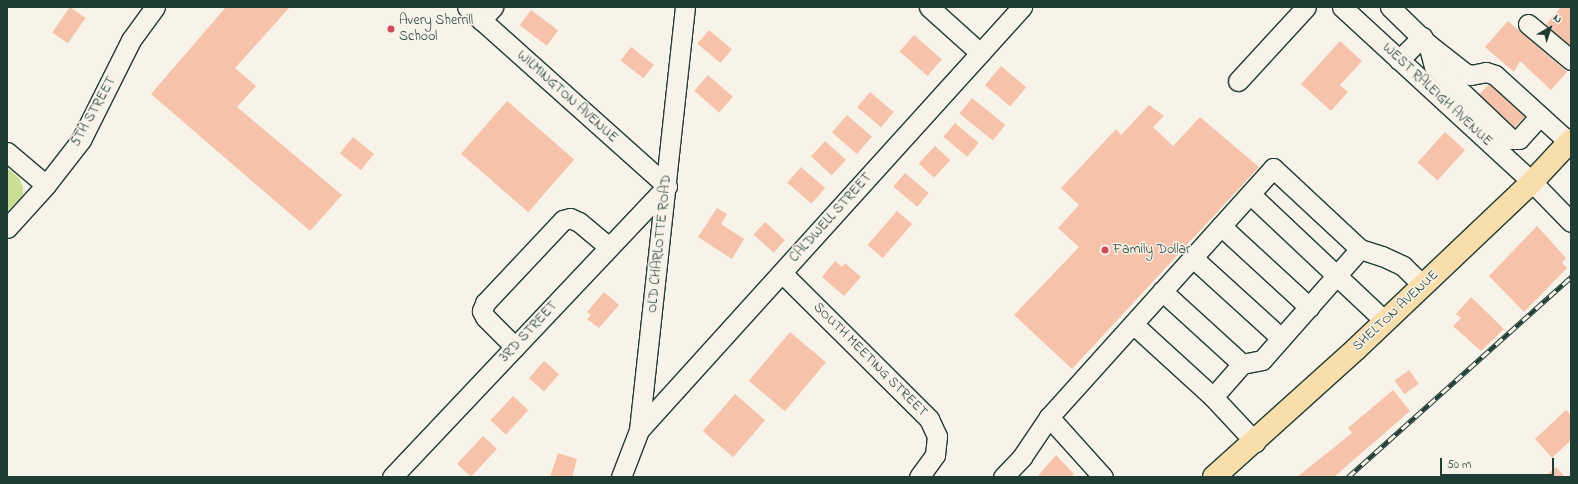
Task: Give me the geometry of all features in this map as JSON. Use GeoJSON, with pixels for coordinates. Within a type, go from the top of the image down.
{"type":"FeatureCollection","features":[{"type":"Feature","properties":{"kind":"main road","name":"SHELTON AVENUE"},"geometry":{"type":"LineString","coordinates":[[1222,474],[1532,182],[1570,141]]}},
{"type":"Feature","properties":{"kind":"street","name":"5TH STREET"},"geometry":{"type":"LineString","coordinates":[[7,228],[46,185],[81,140],[131,40],[155,7]]}},
{"type":"Feature","properties":{"kind":"street","name":"WILMINGTON AVENUE"},"geometry":{"type":"LineString","coordinates":[[467,7],[487,13],[667,186]]}},
{"type":"Feature","properties":{"kind":"street","name":"OLD CHARLOTTE ROAD"},"geometry":{"type":"LineString","coordinates":[[621,477],[639,430],[667,186],[685,7]]}},
{"type":"Feature","properties":{"kind":"street"},"geometry":{"type":"LineString","coordinates":[[929,7],[980,54]]}},
{"type":"Feature","properties":{"kind":"street","name":"CALDWELL STREET"},"geometry":{"type":"LineString","coordinates":[[639,430],[1022,7]]}},
{"type":"Feature","properties":{"kind":"street"},"geometry":{"type":"LineString","coordinates":[[1238,81],[1306,7]]}},
{"type":"Feature","properties":{"kind":"street"},"geometry":{"type":"LineString","coordinates":[[1390,7],[1425,41],[1465,73],[1471,75],[1482,72],[1495,75],[1570,141]]}},
{"type":"Feature","properties":{"kind":"street","name":"WEST RALEIGH AVENUE"},"geometry":{"type":"LineString","coordinates":[[1349,9],[1399,60],[1448,88],[1496,138],[1532,182],[1571,222]]}},
{"type":"Feature","properties":{"kind":"street"},"geometry":{"type":"LineString","coordinates":[[1528,24],[1571,60]]}},
{"type":"Feature","properties":{"kind":"street"},"geometry":{"type":"LineString","coordinates":[[1399,60],[1425,41]]}},
{"type":"Feature","properties":{"kind":"street"},"geometry":{"type":"LineString","coordinates":[[1425,41],[1434,66],[1448,88]]}},
{"type":"Feature","properties":{"kind":"street"},"geometry":{"type":"LineString","coordinates":[[1496,138],[1519,139],[1540,116]]}},
{"type":"Feature","properties":{"kind":"street"},"geometry":{"type":"LineString","coordinates":[[7,152],[46,185]]}},
{"type":"Feature","properties":{"kind":"street"},"geometry":{"type":"LineString","coordinates":[[1003,477],[1022,457],[1049,417],[1273,168],[1360,249],[1382,256],[1403,266],[1423,286]]}},
{"type":"Feature","properties":{"kind":"street","name":"3RD STREET"},"geometry":{"type":"LineString","coordinates":[[392,477],[667,186]]}},
{"type":"Feature","properties":{"kind":"street"},"geometry":{"type":"LineString","coordinates":[[1250,194],[1338,274],[1385,321]]}},
{"type":"Feature","properties":{"kind":"street"},"geometry":{"type":"LineString","coordinates":[[515,347],[482,311],[485,303],[563,220],[570,218],[579,222],[610,247]]}},
{"type":"Feature","properties":{"kind":"street"},"geometry":{"type":"LineString","coordinates":[[1221,226],[1309,307]]}},
{"type":"Feature","properties":{"kind":"street"},"geometry":{"type":"LineString","coordinates":[[1213,397],[1242,364],[1262,360],[1360,249]]}},
{"type":"Feature","properties":{"kind":"street"},"geometry":{"type":"LineString","coordinates":[[1193,258],[1281,338]]}},
{"type":"Feature","properties":{"kind":"street","name":"SOUTH MEETING STREET"},"geometry":{"type":"LineString","coordinates":[[782,272],[929,419],[937,436],[935,455],[919,477]]}},
{"type":"Feature","properties":{"kind":"street"},"geometry":{"type":"LineString","coordinates":[[1162,291],[1242,364]]}},
{"type":"Feature","properties":{"kind":"street"},"geometry":{"type":"LineString","coordinates":[[1133,324],[1213,397],[1255,442]]}},
{"type":"Feature","properties":{"kind":"street"},"geometry":{"type":"LineString","coordinates":[[1049,417],[1103,477]]}},
{"type":"Feature","properties":{"kind":"green space"},"geometry":{"type":"Polygon","coordinates":[[[7,168],[19,178],[23,187],[23,195],[7,212],[7,168]]]}},
{"type":"Feature","properties":{"kind":"building"},"geometry":{"type":"Polygon","coordinates":[[[70,7],[86,18],[68,43],[52,32],[70,7]]]}},
{"type":"Feature","properties":{"kind":"building"},"geometry":{"type":"Polygon","coordinates":[[[226,7],[290,7],[235,68],[256,86],[237,107],[342,195],[310,231],[151,94],[226,7]]]}},
{"type":"Feature","properties":{"kind":"building"},"geometry":{"type":"Polygon","coordinates":[[[1561,7],[1571,7],[1571,53],[1543,28],[1561,7]]]}},
{"type":"Feature","properties":{"kind":"building"},"geometry":{"type":"Polygon","coordinates":[[[531,10],[558,30],[547,46],[520,25],[531,10]]]}},
{"type":"Feature","properties":{"kind":"building"},"geometry":{"type":"Polygon","coordinates":[[[1508,21],[1567,72],[1551,90],[1520,61],[1514,72],[1485,47],[1508,21]]]}},
{"type":"Feature","properties":{"kind":"building"},"geometry":{"type":"Polygon","coordinates":[[[709,30],[732,49],[720,63],[697,44],[709,30]]]}},
{"type":"Feature","properties":{"kind":"building"},"geometry":{"type":"Polygon","coordinates":[[[914,35],[942,59],[927,76],[900,52],[914,35]]]}},
{"type":"Feature","properties":{"kind":"building"},"geometry":{"type":"Polygon","coordinates":[[[1340,41],[1362,61],[1340,85],[1348,92],[1331,111],[1301,84],[1340,41]]]}},
{"type":"Feature","properties":{"kind":"building"},"geometry":{"type":"Polygon","coordinates":[[[631,47],[654,65],[643,78],[621,60],[631,47]]]}},
{"type":"Feature","properties":{"kind":"building"},"geometry":{"type":"Polygon","coordinates":[[[1001,66],[1026,87],[1010,106],[985,85],[1001,66]]]}},
{"type":"Feature","properties":{"kind":"building"},"geometry":{"type":"Polygon","coordinates":[[[708,75],[733,97],[719,112],[694,91],[708,75]]]}},
{"type":"Feature","properties":{"kind":"building"},"geometry":{"type":"Polygon","coordinates":[[[1492,81],[1527,114],[1510,132],[1475,99],[1492,81]]]}},
{"type":"Feature","properties":{"kind":"building"},"geometry":{"type":"Polygon","coordinates":[[[870,92],[894,112],[881,127],[857,107],[870,92]]]}},
{"type":"Feature","properties":{"kind":"building"},"geometry":{"type":"Polygon","coordinates":[[[972,98],[1005,125],[993,141],[959,114],[972,98]]]}},
{"type":"Feature","properties":{"kind":"building"},"geometry":{"type":"Polygon","coordinates":[[[507,101],[574,159],[528,212],[461,154],[507,101]]]}},
{"type":"Feature","properties":{"kind":"building"},"geometry":{"type":"Polygon","coordinates":[[[1149,105],[1164,116],[1153,127],[1173,146],[1200,117],[1259,167],[1072,369],[1014,315],[1079,247],[1058,228],[1079,205],[1061,188],[1116,129],[1121,135],[1149,105]]]}},
{"type":"Feature","properties":{"kind":"building"},"geometry":{"type":"Polygon","coordinates":[[[847,115],[872,137],[857,154],[832,132],[847,115]]]}},
{"type":"Feature","properties":{"kind":"building"},"geometry":{"type":"Polygon","coordinates":[[[955,123],[979,143],[967,157],[943,137],[955,123]]]}},
{"type":"Feature","properties":{"kind":"building"},"geometry":{"type":"Polygon","coordinates":[[[1445,132],[1465,150],[1438,181],[1418,162],[1445,132]]]}},
{"type":"Feature","properties":{"kind":"building"},"geometry":{"type":"Polygon","coordinates":[[[353,137],[374,154],[361,170],[340,153],[353,137]]]}},
{"type":"Feature","properties":{"kind":"building"},"geometry":{"type":"Polygon","coordinates":[[[825,141],[846,160],[832,175],[811,157],[825,141]]]}},
{"type":"Feature","properties":{"kind":"building"},"geometry":{"type":"Polygon","coordinates":[[[935,146],[950,160],[934,178],[919,164],[935,146]]]}},
{"type":"Feature","properties":{"kind":"building"},"geometry":{"type":"Polygon","coordinates":[[[801,167],[825,188],[811,204],[787,183],[801,167]]]}},
{"type":"Feature","properties":{"kind":"building"},"geometry":{"type":"Polygon","coordinates":[[[905,173],[929,193],[917,207],[893,187],[905,173]]]}},
{"type":"Feature","properties":{"kind":"building"},"geometry":{"type":"Polygon","coordinates":[[[717,208],[727,214],[721,224],[744,239],[732,259],[698,237],[717,208]]]}},
{"type":"Feature","properties":{"kind":"building"},"geometry":{"type":"Polygon","coordinates":[[[897,211],[912,224],[883,258],[867,245],[897,211]]]}},
{"type":"Feature","properties":{"kind":"building"},"geometry":{"type":"Polygon","coordinates":[[[765,222],[785,240],[774,253],[754,235],[765,222]]]}},
{"type":"Feature","properties":{"kind":"building"},"geometry":{"type":"Polygon","coordinates":[[[1537,226],[1566,258],[1562,263],[1567,268],[1524,312],[1489,276],[1537,226]]]}},
{"type":"Feature","properties":{"kind":"building"},"geometry":{"type":"Polygon","coordinates":[[[835,261],[842,267],[845,263],[861,277],[844,296],[822,277],[835,261]]]}},
{"type":"Feature","properties":{"kind":"building"},"geometry":{"type":"Polygon","coordinates":[[[604,292],[619,305],[599,328],[587,319],[591,315],[587,312],[604,292]]]}},
{"type":"Feature","properties":{"kind":"building"},"geometry":{"type":"Polygon","coordinates":[[[1471,297],[1504,329],[1481,351],[1453,326],[1461,318],[1456,314],[1471,297]]]}},
{"type":"Feature","properties":{"kind":"building"},"geometry":{"type":"Polygon","coordinates":[[[790,332],[826,362],[785,411],[749,381],[790,332]]]}},
{"type":"Feature","properties":{"kind":"building"},"geometry":{"type":"Polygon","coordinates":[[[544,361],[559,374],[544,391],[529,378],[544,361]]]}},
{"type":"Feature","properties":{"kind":"building"},"geometry":{"type":"Polygon","coordinates":[[[1409,370],[1419,384],[1404,394],[1394,381],[1409,370]]]}},
{"type":"Feature","properties":{"kind":"building"},"geometry":{"type":"Polygon","coordinates":[[[1393,390],[1410,411],[1334,477],[1297,477],[1352,433],[1348,428],[1393,390]]]}},
{"type":"Feature","properties":{"kind":"building"},"geometry":{"type":"Polygon","coordinates":[[[735,394],[765,420],[733,457],[703,431],[735,394]]]}},
{"type":"Feature","properties":{"kind":"building"},"geometry":{"type":"Polygon","coordinates":[[[513,396],[528,410],[506,434],[490,420],[513,396]]]}},
{"type":"Feature","properties":{"kind":"building"},"geometry":{"type":"Polygon","coordinates":[[[1566,410],[1571,415],[1571,440],[1552,458],[1535,439],[1566,410]]]}},
{"type":"Feature","properties":{"kind":"building"},"geometry":{"type":"Polygon","coordinates":[[[483,436],[497,449],[471,477],[457,464],[483,436]]]}},
{"type":"Feature","properties":{"kind":"building"},"geometry":{"type":"Polygon","coordinates":[[[558,453],[577,459],[572,477],[550,477],[558,453]]]}},
{"type":"Feature","properties":{"kind":"building"},"geometry":{"type":"Polygon","coordinates":[[[1056,455],[1074,474],[1071,477],[1037,477],[1056,455]]]}},
{"type":"Feature","properties":{"kind":"building"},"geometry":{"type":"Polygon","coordinates":[[[1556,467],[1565,477],[1544,477],[1556,467]]]}},
{"type":"Feature","properties":{"kind":"railway"},"geometry":{"type":"LineString","coordinates":[[1348,477],[1571,277]]}},
{"type":"Feature","properties":{"kind":"place","name":"Avery Sherrill School"},"geometry":{"type":"Point","coordinates":[391,29]}},
{"type":"Feature","properties":{"kind":"place","name":"Family Dollar"},"geometry":{"type":"Point","coordinates":[1105,250]}}]}
